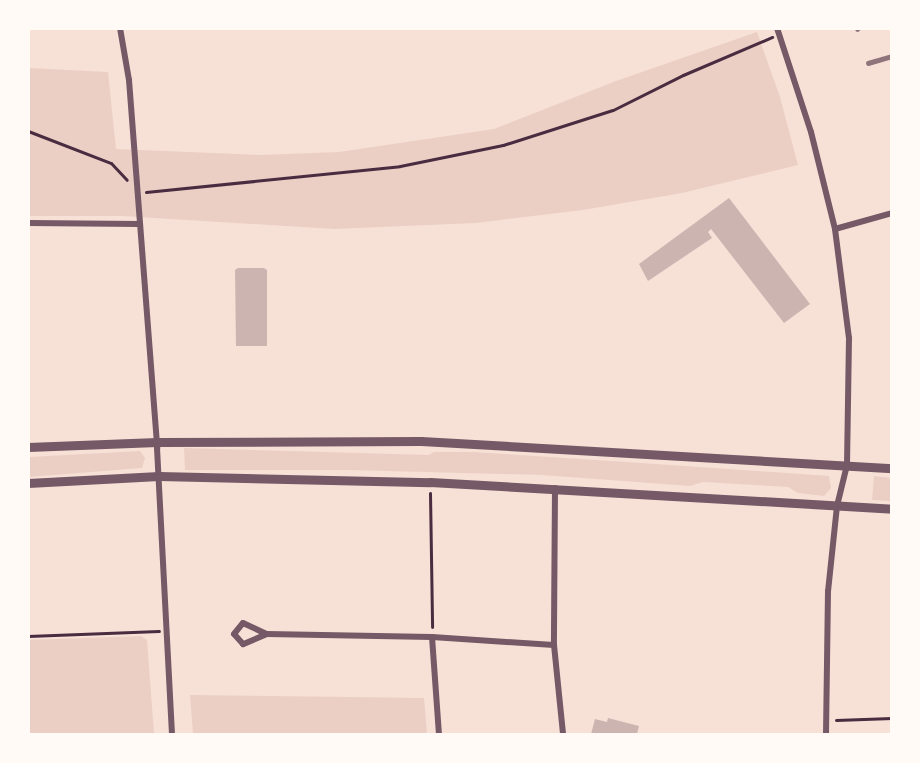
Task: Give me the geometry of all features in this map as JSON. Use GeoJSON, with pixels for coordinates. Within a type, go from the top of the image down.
{"type":"FeatureCollection","features":[{"type":"Feature","properties":{"kind":"street"},"geometry":{"type":"LineString","coordinates":[[120,28],[129,80],[157,442],[172,735]]}},
{"type":"Feature","properties":{"kind":"street"},"geometry":{"type":"LineString","coordinates":[[778,31],[811,132],[835,229],[849,338],[847,465],[837,506],[828,591],[826,735]]}},
{"type":"Feature","properties":{"kind":"street"},"geometry":{"type":"LineString","coordinates":[[835,229],[891,213]]}},
{"type":"Feature","properties":{"kind":"street"},"geometry":{"type":"LineString","coordinates":[[28,223],[139,224]]}},
{"type":"Feature","properties":{"kind":"street"},"geometry":{"type":"LineString","coordinates":[[28,447],[157,442],[421,441],[891,468]]}},
{"type":"Feature","properties":{"kind":"street"},"geometry":{"type":"LineString","coordinates":[[28,483],[159,476],[430,482],[891,509]]}},
{"type":"Feature","properties":{"kind":"street"},"geometry":{"type":"LineString","coordinates":[[555,488],[554,645],[563,735]]}},
{"type":"Feature","properties":{"kind":"street"},"geometry":{"type":"LineString","coordinates":[[267,634],[243,644],[234,634],[243,623],[267,634],[432,637],[554,645]]}},
{"type":"Feature","properties":{"kind":"street"},"geometry":{"type":"LineString","coordinates":[[432,637],[439,735]]}},
{"type":"Feature","properties":{"kind":"path"},"geometry":{"type":"LineString","coordinates":[[28,131],[111,162],[138,193],[400,166],[502,145],[613,110],[778,31]]}},
{"type":"Feature","properties":{"kind":"path"},"geometry":{"type":"LineString","coordinates":[[430,482],[432,637]]}},
{"type":"Feature","properties":{"kind":"path"},"geometry":{"type":"LineString","coordinates":[[28,636],[166,630]]}},
{"type":"Feature","properties":{"kind":"path"},"geometry":{"type":"LineString","coordinates":[[825,721],[891,718]]}},
{"type":"Feature","properties":{"kind":"shaded area"},"geometry":{"type":"Polygon","coordinates":[[[757,32],[780,97],[798,165],[682,193],[583,210],[476,223],[334,229],[122,216],[29,216],[29,68],[108,72],[116,149],[260,155],[339,152],[494,129],[616,81],[757,32]]]}},
{"type":"Feature","properties":{"kind":"shaded area"},"geometry":{"type":"Polygon","coordinates":[[[184,448],[429,455],[434,452],[474,452],[829,476],[831,488],[824,496],[798,493],[788,487],[703,482],[690,486],[542,475],[349,470],[185,470],[184,448]]]}},
{"type":"Feature","properties":{"kind":"shaded area"},"geometry":{"type":"Polygon","coordinates":[[[140,451],[145,458],[142,468],[29,477],[29,457],[140,451]]]}},
{"type":"Feature","properties":{"kind":"shaded area"},"geometry":{"type":"Polygon","coordinates":[[[874,476],[891,478],[891,501],[872,500],[874,476]]]}},
{"type":"Feature","properties":{"kind":"shaded area"},"geometry":{"type":"Polygon","coordinates":[[[141,636],[147,640],[154,734],[29,734],[29,640],[141,636]]]}},
{"type":"Feature","properties":{"kind":"shaded area"},"geometry":{"type":"Polygon","coordinates":[[[190,695],[424,698],[427,734],[193,734],[190,695]]]}},
{"type":"Feature","properties":{"kind":"building"},"geometry":{"type":"Polygon","coordinates":[[[729,198],[810,304],[784,323],[711,229],[708,232],[712,238],[648,281],[639,264],[729,198]]]}},
{"type":"Feature","properties":{"kind":"building"},"geometry":{"type":"Polygon","coordinates":[[[238,268],[267,270],[267,346],[236,346],[235,270],[238,268]]]}},
{"type":"Feature","properties":{"kind":"building"},"geometry":{"type":"Polygon","coordinates":[[[608,718],[639,726],[637,734],[591,734],[595,719],[607,722],[608,718]]]}},
{"type":"Feature","properties":{"kind":"railway"},"geometry":{"type":"LineString","coordinates":[[868,63],[892,56]]}}]}
